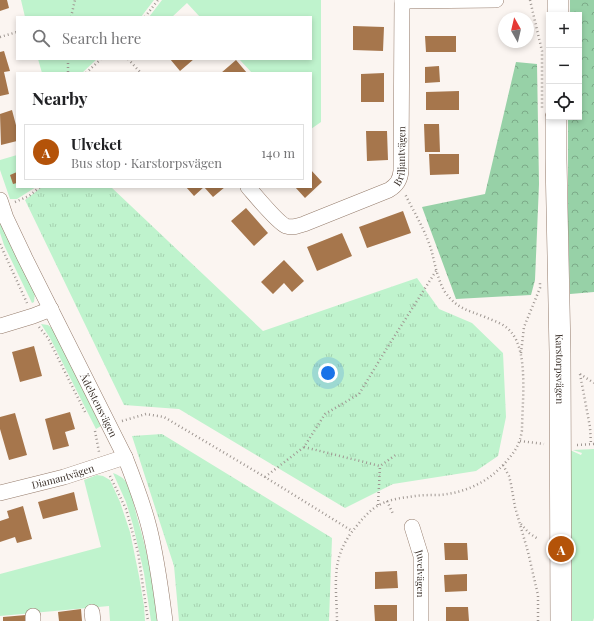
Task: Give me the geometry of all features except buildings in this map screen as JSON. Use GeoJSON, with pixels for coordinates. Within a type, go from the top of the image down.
{"type":"FeatureCollection","features":[{"type":"Feature","properties":{"kind":"main road"},"geometry":{"type":"LineString","coordinates":[[558,0],[558,12]]}},
{"type":"Feature","properties":{"kind":"main road","name":"Karstorpsvägen"},"geometry":{"type":"LineString","coordinates":[[556,120],[560,352],[561,621]]}},
{"type":"Feature","properties":{"kind":"street"},"geometry":{"type":"LineString","coordinates":[[402,1],[496,0]]}},
{"type":"Feature","properties":{"kind":"street","name":"Briljantvägen"},"geometry":{"type":"LineString","coordinates":[[249,188],[285,226],[295,227],[389,190],[398,183],[402,171],[402,1]]}},
{"type":"Feature","properties":{"kind":"street","name":"Ädelstensvägen"},"geometry":{"type":"LineString","coordinates":[[5,202],[6,218],[125,458],[138,491],[149,528],[159,572],[165,621]]}},
{"type":"Feature","properties":{"kind":"street"},"geometry":{"type":"LineString","coordinates":[[0,326],[51,309]]}},
{"type":"Feature","properties":{"kind":"street","name":"Diamantvägen"},"geometry":{"type":"LineString","coordinates":[[0,493],[64,477],[101,464],[125,458]]}},
{"type":"Feature","properties":{"kind":"street","name":"Juvelvägen"},"geometry":{"type":"LineString","coordinates":[[412,527],[421,556],[421,621]]}},
{"type":"Feature","properties":{"kind":"path"},"geometry":{"type":"LineString","coordinates":[[71,16],[75,0]]}},
{"type":"Feature","properties":{"kind":"path"},"geometry":{"type":"LineString","coordinates":[[146,16],[158,0]]}},
{"type":"Feature","properties":{"kind":"path"},"geometry":{"type":"LineString","coordinates":[[0,37],[16,32]]}},
{"type":"Feature","properties":{"kind":"path"},"geometry":{"type":"LineString","coordinates":[[68,60],[68,72]]}},
{"type":"Feature","properties":{"kind":"path"},"geometry":{"type":"LineString","coordinates":[[87,72],[100,60]]}},
{"type":"Feature","properties":{"kind":"path"},"geometry":{"type":"LineString","coordinates":[[129,60],[140,72]]}},
{"type":"Feature","properties":{"kind":"path"},"geometry":{"type":"LineString","coordinates":[[5,202],[29,196],[39,188]]}},
{"type":"Feature","properties":{"kind":"path"},"geometry":{"type":"LineString","coordinates":[[337,621],[336,580],[340,554],[352,531],[360,521],[378,505],[387,501],[414,496],[452,493],[472,488],[481,483],[503,465],[520,441],[522,430],[523,368],[518,341],[505,326],[460,308],[452,301],[444,290],[431,249],[404,192]]}},
{"type":"Feature","properties":{"kind":"path"},"geometry":{"type":"LineString","coordinates":[[0,244],[33,316],[48,338],[88,418]]}},
{"type":"Feature","properties":{"kind":"path"},"geometry":{"type":"LineString","coordinates":[[265,477],[304,447],[325,414],[359,394],[437,271]]}},
{"type":"Feature","properties":{"kind":"path"},"geometry":{"type":"LineString","coordinates":[[571,445],[592,444],[580,374],[594,383]]}},
{"type":"Feature","properties":{"kind":"path"},"geometry":{"type":"LineString","coordinates":[[115,422],[146,414],[164,417],[352,531]]}},
{"type":"Feature","properties":{"kind":"path"},"geometry":{"type":"LineString","coordinates":[[92,425],[95,432],[101,464],[111,477],[126,509],[138,552],[148,621]]}},
{"type":"Feature","properties":{"kind":"path"},"geometry":{"type":"LineString","coordinates":[[520,441],[549,445]]}},
{"type":"Feature","properties":{"kind":"path"},"geometry":{"type":"LineString","coordinates":[[304,447],[380,466],[397,454]]}},
{"type":"Feature","properties":{"kind":"path"},"geometry":{"type":"LineString","coordinates":[[503,465],[512,484],[515,507],[538,595],[538,621]]}},
{"type":"Feature","properties":{"kind":"path"},"geometry":{"type":"LineString","coordinates":[[378,505],[380,466]]}},
{"type":"Feature","properties":{"kind":"path"},"geometry":{"type":"LineString","coordinates":[[387,501],[394,514]]}},
{"type":"Feature","properties":{"kind":"path"},"geometry":{"type":"LineString","coordinates":[[519,522],[529,533],[538,539]]}},
{"type":"Feature","properties":{"kind":"green space"},"geometry":{"type":"Polygon","coordinates":[[[21,0],[154,0],[142,16],[25,16],[21,0]]]}},
{"type":"Feature","properties":{"kind":"green space"},"geometry":{"type":"Polygon","coordinates":[[[162,0],[321,0],[321,122],[312,128],[312,72],[251,72],[240,60],[312,60],[312,16],[199,16],[187,3],[173,16],[150,16],[162,0]]]}},
{"type":"Feature","properties":{"kind":"green space"},"geometry":{"type":"Polygon","coordinates":[[[570,0],[594,0],[594,292],[570,294],[568,120],[582,120],[582,12],[570,12],[570,0]]]}},
{"type":"Feature","properties":{"kind":"green space"},"geometry":{"type":"Polygon","coordinates":[[[38,60],[96,60],[83,72],[42,72],[38,60]]]}},
{"type":"Feature","properties":{"kind":"green space"},"geometry":{"type":"Polygon","coordinates":[[[516,62],[537,64],[539,184],[535,280],[531,295],[456,299],[422,207],[485,194],[516,62]]]}},
{"type":"Feature","properties":{"kind":"green space"},"geometry":{"type":"Polygon","coordinates":[[[16,155],[16,188],[34,188],[17,199],[10,199],[0,170],[0,160],[16,155]]]}},
{"type":"Feature","properties":{"kind":"green space"},"geometry":{"type":"Polygon","coordinates":[[[41,188],[112,188],[263,331],[417,278],[439,309],[472,323],[503,353],[506,417],[498,456],[476,471],[393,484],[345,508],[179,409],[124,405],[25,200],[41,188]]]}},
{"type":"Feature","properties":{"kind":"green space"},"geometry":{"type":"Polygon","coordinates":[[[0,220],[35,293],[34,302],[32,303],[4,245],[0,233],[0,220]]]}},
{"type":"Feature","properties":{"kind":"green space"},"geometry":{"type":"Polygon","coordinates":[[[41,324],[48,325],[53,329],[101,426],[96,429],[50,338],[41,324]]]}},
{"type":"Feature","properties":{"kind":"green space"},"geometry":{"type":"Polygon","coordinates":[[[162,434],[332,538],[329,621],[179,621],[174,566],[132,436],[162,434]]]}},
{"type":"Feature","properties":{"kind":"green space"},"geometry":{"type":"Polygon","coordinates":[[[594,449],[594,618],[593,621],[570,621],[570,450],[581,455],[582,453],[573,450],[594,449]]]}},
{"type":"Feature","properties":{"kind":"green space"},"geometry":{"type":"Polygon","coordinates":[[[113,473],[125,480],[131,495],[150,569],[157,621],[151,621],[144,573],[133,525],[126,502],[113,473]]]}},
{"type":"Feature","properties":{"kind":"green space"},"geometry":{"type":"Polygon","coordinates":[[[97,475],[103,476],[110,480],[120,502],[130,532],[139,576],[145,621],[110,621],[109,606],[0,616],[0,574],[101,547],[84,480],[97,475]]]}},
{"type":"Feature","properties":{"kind":"place","name":"Ulveket"},"geometry":{"type":"Point","coordinates":[561,549]}}]}
